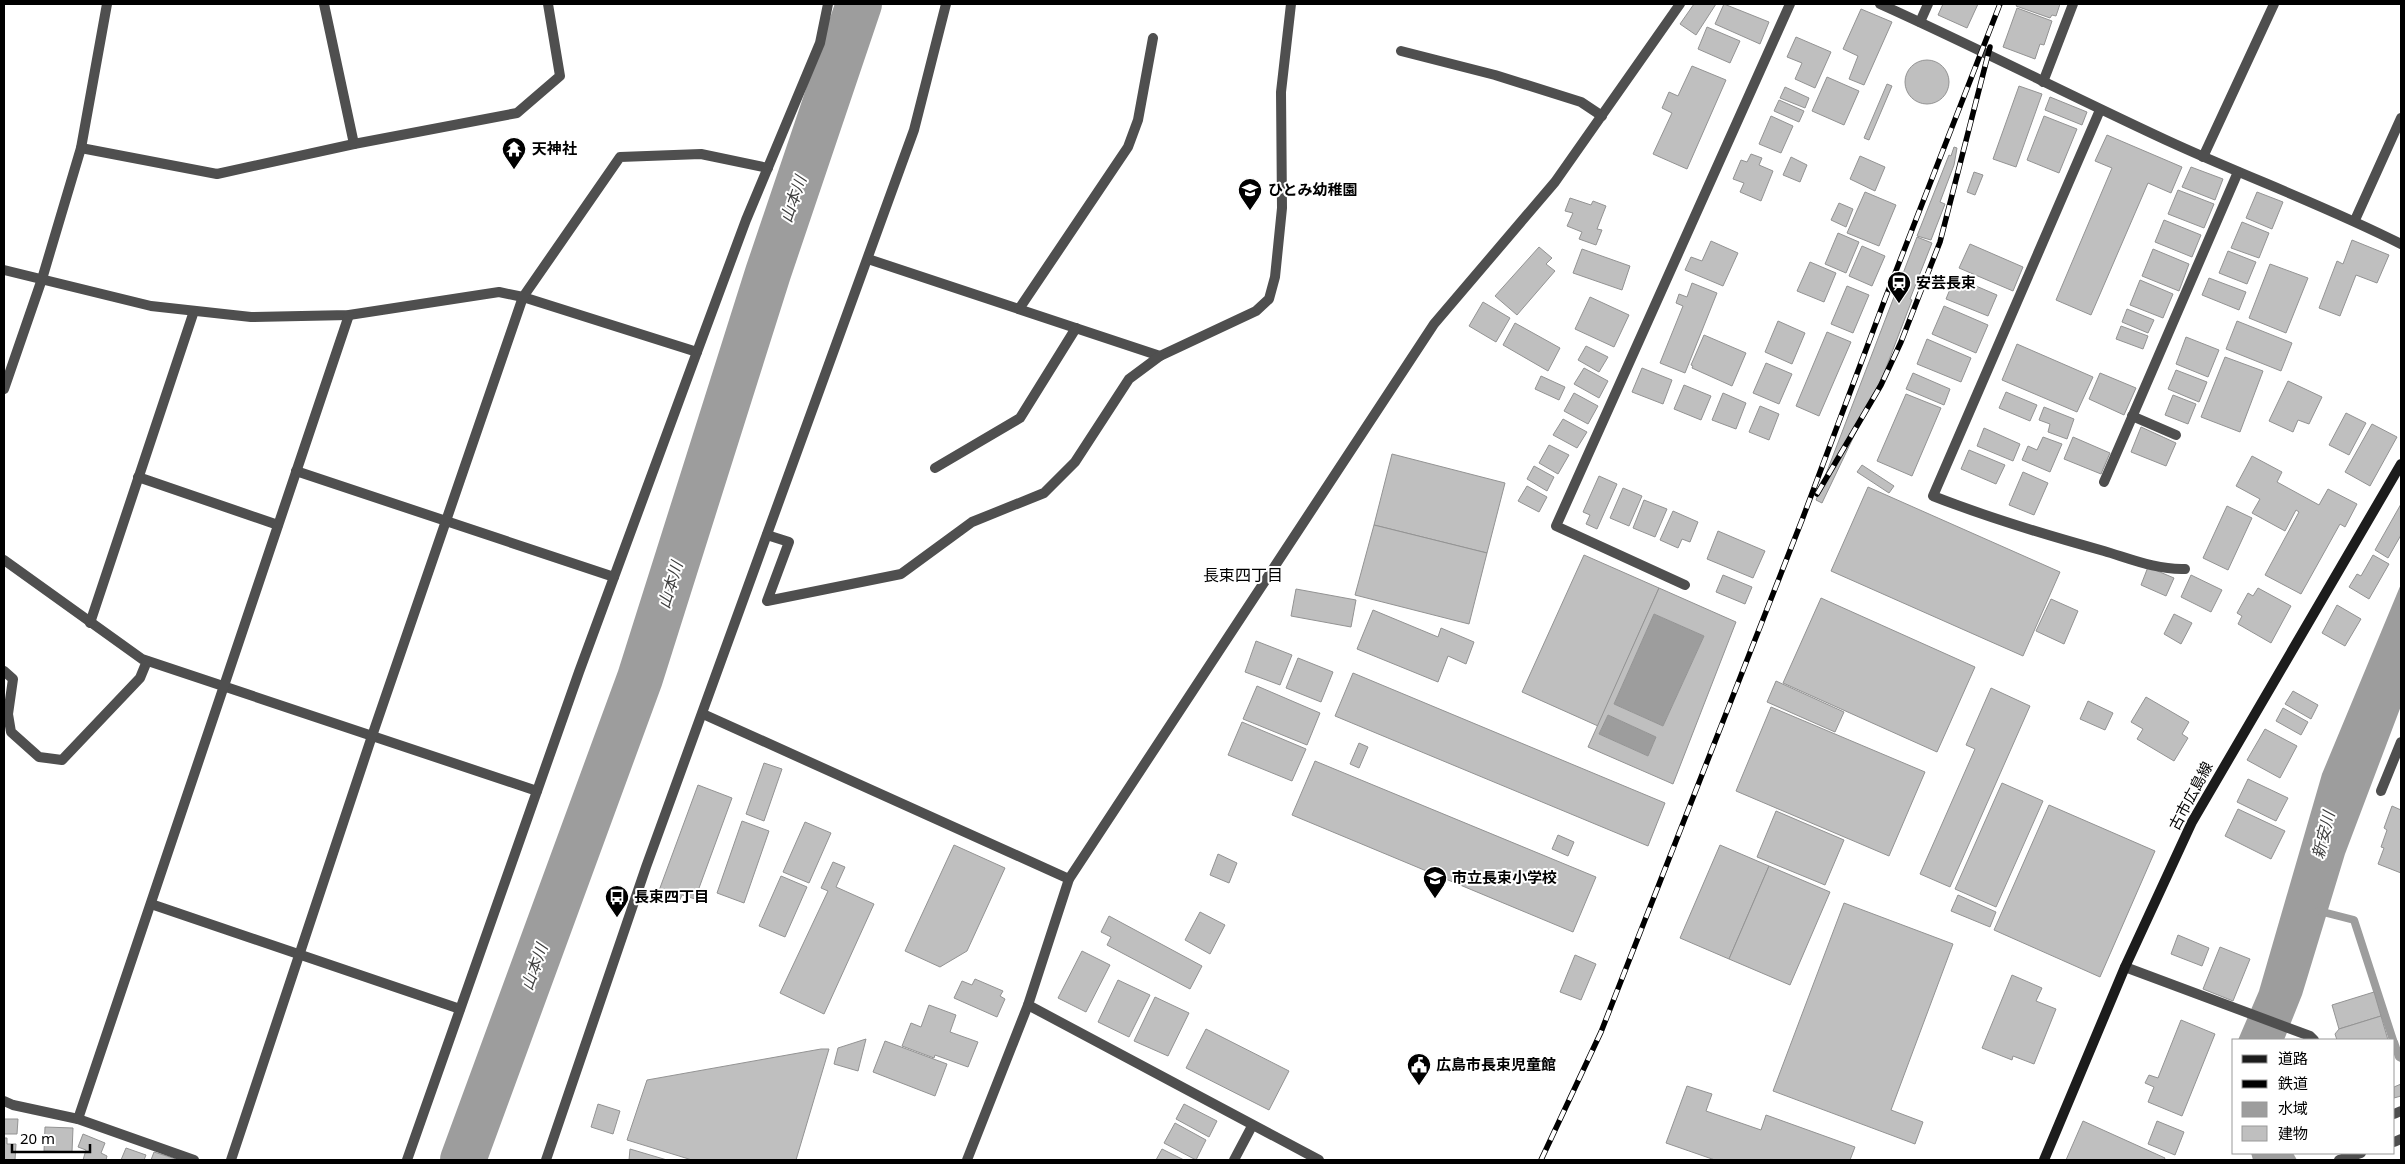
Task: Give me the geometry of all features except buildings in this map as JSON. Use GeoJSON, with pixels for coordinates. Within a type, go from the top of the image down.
{"type":"FeatureCollection","features":[{"type":"Feature","properties":{"kind":"main road","name":"古市広島線"},"geometry":{"type":"LineString","coordinates":[[2044,1160],[2125,967],[2208,792],[2401,464]]}},
{"type":"Feature","properties":{"kind":"street"},"geometry":{"type":"LineString","coordinates":[[4,389],[42,279],[81,148],[107,4]]}},
{"type":"Feature","properties":{"kind":"street"},"geometry":{"type":"LineString","coordinates":[[324,4],[354,144]]}},
{"type":"Feature","properties":{"kind":"street"},"geometry":{"type":"LineString","coordinates":[[81,148],[217,174],[354,144],[517,113],[560,76],[548,4]]}},
{"type":"Feature","properties":{"kind":"street"},"geometry":{"type":"LineString","coordinates":[[407,1160],[614,577],[697,352],[768,168],[820,43],[828,4]]}},
{"type":"Feature","properties":{"kind":"street"},"geometry":{"type":"LineString","coordinates":[[546,1160],[646,867],[914,130],[946,4]]}},
{"type":"Feature","properties":{"kind":"street"},"geometry":{"type":"LineString","coordinates":[[767,535],[789,542],[767,601],[901,574],[972,522],[1044,493],[1075,462],[1129,379],[1160,356],[1256,312],[1269,298],[1275,277],[1282,208],[1281,92],[1291,4]]}},
{"type":"Feature","properties":{"kind":"street"},"geometry":{"type":"LineString","coordinates":[[967,1160],[1028,1005],[1069,879],[1434,324],[1555,182],[1680,4]]}},
{"type":"Feature","properties":{"kind":"street"},"geometry":{"type":"LineString","coordinates":[[1685,585],[1556,526],[1790,4]]}},
{"type":"Feature","properties":{"kind":"street"},"geometry":{"type":"LineString","coordinates":[[1880,4],[1982,50],[2100,110],[2203,157],[2355,220],[2401,244]]}},
{"type":"Feature","properties":{"kind":"street"},"geometry":{"type":"LineString","coordinates":[[1920,22],[1928,4]]}},
{"type":"Feature","properties":{"kind":"street"},"geometry":{"type":"LineString","coordinates":[[2043,82],[2073,4]]}},
{"type":"Feature","properties":{"kind":"street"},"geometry":{"type":"LineString","coordinates":[[2203,157],[2274,4]]}},
{"type":"Feature","properties":{"kind":"street"},"geometry":{"type":"LineString","coordinates":[[1019,309],[1128,147],[1138,120],[1153,38]]}},
{"type":"Feature","properties":{"kind":"street"},"geometry":{"type":"LineString","coordinates":[[1401,50],[1495,75],[1581,102],[1602,116]]}},
{"type":"Feature","properties":{"kind":"street"},"geometry":{"type":"LineString","coordinates":[[2100,110],[1933,496],[1971,511],[2087,546],[2167,569],[2185,569]]}},
{"type":"Feature","properties":{"kind":"street"},"geometry":{"type":"LineString","coordinates":[[2355,220],[2401,118]]}},
{"type":"Feature","properties":{"kind":"street"},"geometry":{"type":"LineString","coordinates":[[231,1160],[372,736],[523,297],[620,157],[701,154],[768,168]]}},
{"type":"Feature","properties":{"kind":"street"},"geometry":{"type":"LineString","coordinates":[[2104,482],[2238,172]]}},
{"type":"Feature","properties":{"kind":"street"},"geometry":{"type":"LineString","coordinates":[[868,259],[1160,356]]}},
{"type":"Feature","properties":{"kind":"street"},"geometry":{"type":"LineString","coordinates":[[4,270],[151,306],[251,317],[349,315],[499,292],[523,297],[697,352]]}},
{"type":"Feature","properties":{"kind":"street"},"geometry":{"type":"LineString","coordinates":[[90,623],[194,311]]}},
{"type":"Feature","properties":{"kind":"street"},"geometry":{"type":"LineString","coordinates":[[78,1119],[349,315]]}},
{"type":"Feature","properties":{"kind":"street"},"geometry":{"type":"LineString","coordinates":[[935,468],[1020,418],[1076,328]]}},
{"type":"Feature","properties":{"kind":"street"},"geometry":{"type":"LineString","coordinates":[[2132,416],[2176,435]]}},
{"type":"Feature","properties":{"kind":"street"},"geometry":{"type":"LineString","coordinates":[[296,471],[614,577]]}},
{"type":"Feature","properties":{"kind":"street"},"geometry":{"type":"LineString","coordinates":[[138,477],[278,524]]}},
{"type":"Feature","properties":{"kind":"street"},"geometry":{"type":"LineString","coordinates":[[4,560],[90,623],[147,661],[537,792]]}},
{"type":"Feature","properties":{"kind":"street"},"geometry":{"type":"LineString","coordinates":[[4,671],[13,679],[8,714],[10,732],[39,757],[62,760],[140,678],[147,661]]}},
{"type":"Feature","properties":{"kind":"street"},"geometry":{"type":"LineString","coordinates":[[703,714],[1069,879]]}},
{"type":"Feature","properties":{"kind":"street"},"geometry":{"type":"LineString","coordinates":[[2381,791],[2401,742]]}},
{"type":"Feature","properties":{"kind":"street"},"geometry":{"type":"LineString","coordinates":[[151,904],[300,953],[460,1009]]}},
{"type":"Feature","properties":{"kind":"street"},"geometry":{"type":"LineString","coordinates":[[2125,967],[2246,1011],[2312,1038]]}},
{"type":"Feature","properties":{"kind":"street"},"geometry":{"type":"LineString","coordinates":[[1028,1005],[1318,1160]]}},
{"type":"Feature","properties":{"kind":"street"},"geometry":{"type":"LineString","coordinates":[[4,1101],[13,1105],[78,1119],[194,1160]]}},
{"type":"Feature","properties":{"kind":"street"},"geometry":{"type":"LineString","coordinates":[[1234,1160],[1252,1126]]}},
{"type":"Feature","properties":{"kind":"street"},"geometry":{"type":"LineString","coordinates":[[2339,1160],[2358,1154]]}},
{"type":"Feature","properties":{"kind":"water","name":"新安川"},"geometry":{"type":"Polygon","coordinates":[[[2401,584],[2401,706],[2345,854],[2302,995],[2284,1039],[2238,1039],[2259,991],[2322,774],[2401,584]]]}},
{"type":"Feature","properties":{"kind":"water"},"geometry":{"type":"Polygon","coordinates":[[[1654,614],[1704,636],[1663,726],[1614,704],[1654,614]]]}},
{"type":"Feature","properties":{"kind":"water"},"geometry":{"type":"Polygon","coordinates":[[[1608,715],[1656,737],[1648,756],[1599,734],[1608,715]]]}},
{"type":"Feature","properties":{"kind":"water"},"geometry":{"type":"Polygon","coordinates":[[[2251,1154],[2294,1154],[2297,1160],[2253,1160],[2251,1154]]]}},
{"type":"Feature","properties":{"kind":"waterway","name":"山本川"},"geometry":{"type":"LineString","coordinates":[[463,1160],[640,678],[768,273],[859,4]]}},
{"type":"Feature","properties":{"kind":"waterway"},"geometry":{"type":"LineString","coordinates":[[2319,911],[2354,920],[2393,1039]]}},
{"type":"Feature","properties":{"kind":"waterway"},"geometry":{"type":"LineString","coordinates":[[2395,1045],[2401,1058]]}},
{"type":"Feature","properties":{"kind":"railway"},"geometry":{"type":"LineString","coordinates":[[1541,1160],[1601,1032],[1802,520],[1885,299],[2000,4]]}},
{"type":"Feature","properties":{"kind":"railway"},"geometry":{"type":"LineString","coordinates":[[1817,494],[1881,385],[1901,342],[1940,242],[1990,47]]}},
{"type":"Feature","properties":{"kind":"place","name":"天神社"},"geometry":{"type":"Point","coordinates":[514,170]}},
{"type":"Feature","properties":{"kind":"place","name":"ひとみ幼稚園"},"geometry":{"type":"Point","coordinates":[1250,211]}},
{"type":"Feature","properties":{"kind":"place","name":"安芸長束"},"geometry":{"type":"Point","coordinates":[1899,304]}},
{"type":"Feature","properties":{"kind":"place","name":"市立長束小学校"},"geometry":{"type":"Point","coordinates":[1435,899]}},
{"type":"Feature","properties":{"kind":"place","name":"長束四丁目"},"geometry":{"type":"Point","coordinates":[617,918]}},
{"type":"Feature","properties":{"kind":"place","name":"広島市長束児童館"},"geometry":{"type":"Point","coordinates":[1419,1086]}},
{"type":"Feature","properties":{"kind":"district","name":"長束四丁目"},"geometry":{"type":"Point","coordinates":[1243,575]}}]}
